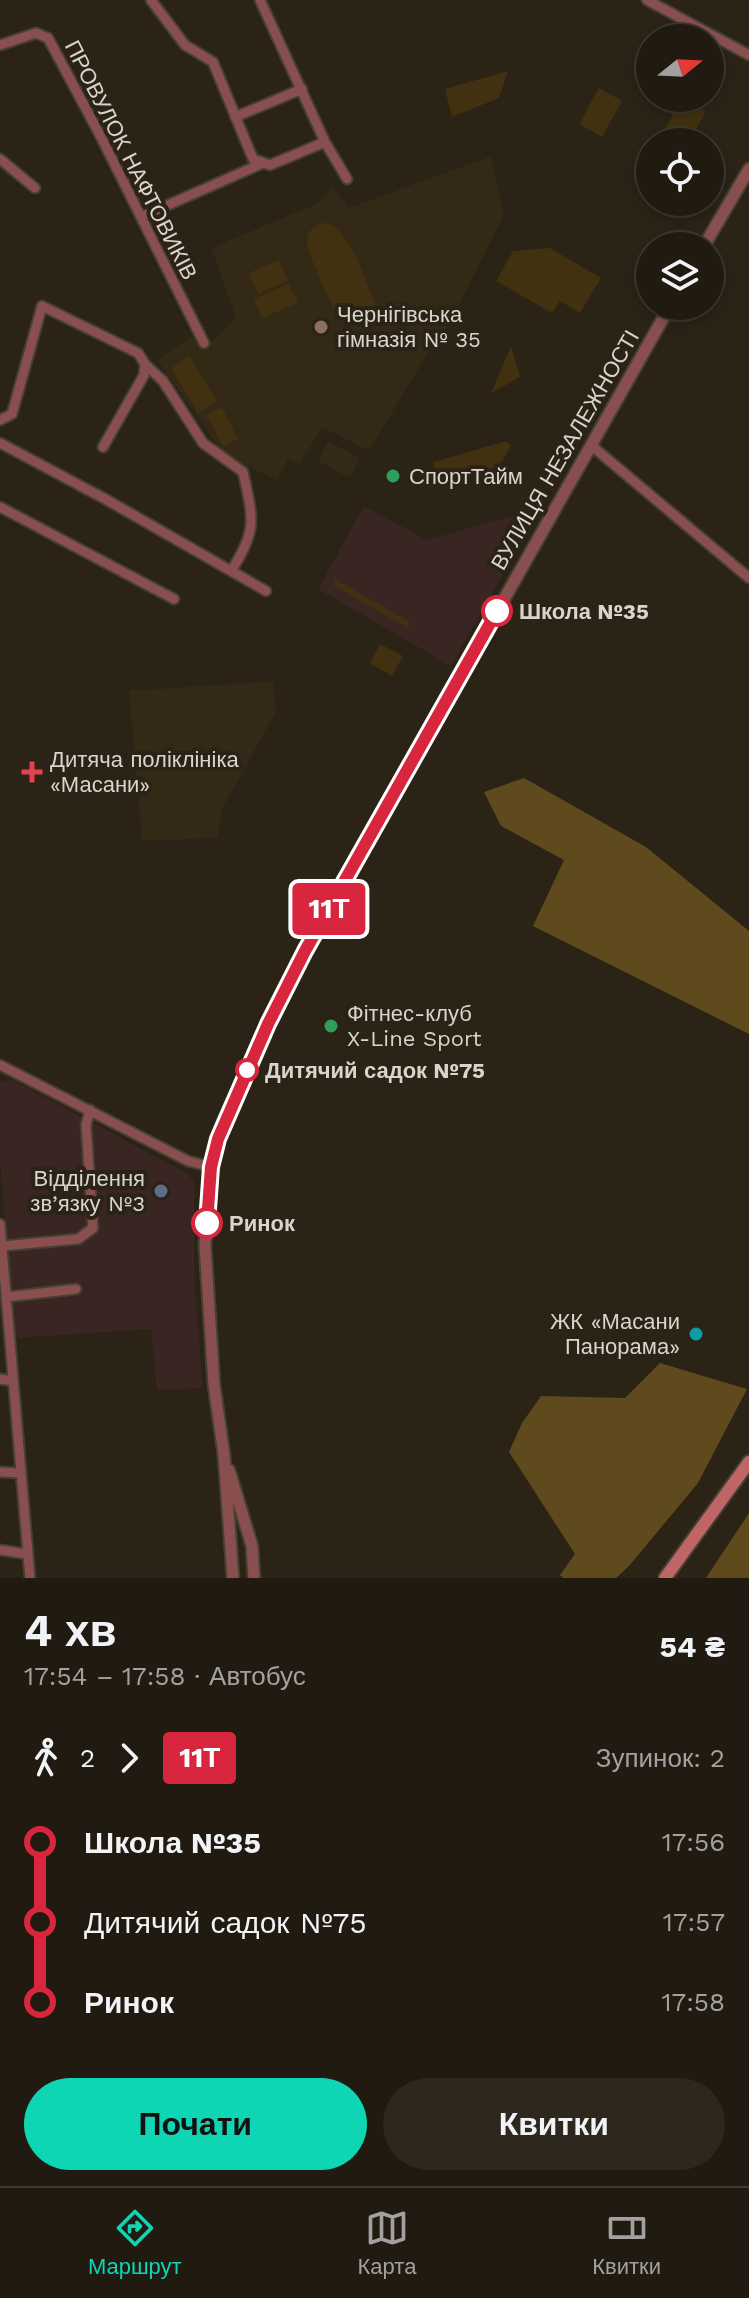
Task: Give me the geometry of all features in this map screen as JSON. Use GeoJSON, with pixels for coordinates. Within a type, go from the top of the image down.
{"type":"FeatureCollection","features":[{"type":"Feature","properties":{"kind":"main road"},"geometry":{"type":"LineString","coordinates":[[665,1578],[749,1462]]}},
{"type":"Feature","properties":{"kind":"street"},"geometry":{"type":"LineString","coordinates":[[151,0],[185,45],[213,62],[253,159],[270,165],[325,142]]}},
{"type":"Feature","properties":{"kind":"street"},"geometry":{"type":"LineString","coordinates":[[260,0],[325,142],[347,179]]}},
{"type":"Feature","properties":{"kind":"street"},"geometry":{"type":"LineString","coordinates":[[647,0],[749,55]]}},
{"type":"Feature","properties":{"kind":"street","name":"ПРОВУЛОК НАФТОВИКІВ"},"geometry":{"type":"LineString","coordinates":[[0,45],[36,33],[48,38],[204,343]]}},
{"type":"Feature","properties":{"kind":"street"},"geometry":{"type":"LineString","coordinates":[[235,117],[302,89]]}},
{"type":"Feature","properties":{"kind":"street"},"geometry":{"type":"LineString","coordinates":[[0,159],[35,188]]}},
{"type":"Feature","properties":{"kind":"street"},"geometry":{"type":"LineString","coordinates":[[141,217],[263,163]]}},
{"type":"Feature","properties":{"kind":"street"},"geometry":{"type":"LineString","coordinates":[[712,232],[749,169]]}},
{"type":"Feature","properties":{"kind":"street"},"geometry":{"type":"LineString","coordinates":[[0,420],[12,414],[42,306],[138,353],[163,381],[203,443],[243,472],[250,501],[250,539],[231,571]]}},
{"type":"Feature","properties":{"kind":"street","name":"ВУЛИЦЯ НЕЗАЛЕЖНОСТІ"},"geometry":{"type":"LineString","coordinates":[[233,1578],[224,1455],[215,1397],[205,1245],[211,1167],[223,1122],[305,951],[662,320]]}},
{"type":"Feature","properties":{"kind":"street"},"geometry":{"type":"LineString","coordinates":[[103,447],[144,375],[145,364]]}},
{"type":"Feature","properties":{"kind":"street"},"geometry":{"type":"LineString","coordinates":[[0,443],[266,591]]}},
{"type":"Feature","properties":{"kind":"street"},"geometry":{"type":"LineString","coordinates":[[592,446],[749,578]]}},
{"type":"Feature","properties":{"kind":"street"},"geometry":{"type":"LineString","coordinates":[[0,507],[174,599]]}},
{"type":"Feature","properties":{"kind":"street"},"geometry":{"type":"LineString","coordinates":[[0,1065],[195,1164],[211,1167]]}},
{"type":"Feature","properties":{"kind":"street"},"geometry":{"type":"LineString","coordinates":[[2,1246],[78,1239],[93,1228],[86,1125],[90,1110]]}},
{"type":"Feature","properties":{"kind":"street"},"geometry":{"type":"LineString","coordinates":[[0,1224],[30,1578]]}},
{"type":"Feature","properties":{"kind":"street"},"geometry":{"type":"LineString","coordinates":[[6,1297],[76,1289]]}},
{"type":"Feature","properties":{"kind":"street"},"geometry":{"type":"LineString","coordinates":[[0,1379],[12,1381]]}},
{"type":"Feature","properties":{"kind":"street","name":"ВУЛИЦЯ НЕЗАЛЕЖНОСТІ"},"geometry":{"type":"LineString","coordinates":[[224,1455],[252,1546],[254,1578]]}},
{"type":"Feature","properties":{"kind":"street"},"geometry":{"type":"LineString","coordinates":[[0,1472],[20,1473]]}},
{"type":"Feature","properties":{"kind":"street"},"geometry":{"type":"LineString","coordinates":[[0,1550],[27,1554]]}},
{"type":"Feature","properties":{"kind":"shaded area"},"geometry":{"type":"Polygon","coordinates":[[[508,71],[499,98],[452,117],[445,89],[508,71]]]}},
{"type":"Feature","properties":{"kind":"shaded area"},"geometry":{"type":"Polygon","coordinates":[[[599,88],[622,101],[602,137],[579,124],[599,88]]]}},
{"type":"Feature","properties":{"kind":"shaded area"},"geometry":{"type":"Polygon","coordinates":[[[674,112],[705,112],[697,128],[666,128],[674,112]]]}},
{"type":"Feature","properties":{"kind":"shaded area","name":"Чернігівська гімназія № 35"},"geometry":{"type":"Polygon","coordinates":[[[491,156],[504,215],[450,323],[434,343],[369,451],[322,427],[299,465],[288,459],[277,480],[225,456],[157,360],[193,336],[201,345],[217,338],[236,318],[211,248],[318,203],[333,187],[348,208],[491,156]]]}},
{"type":"Feature","properties":{"kind":"shaded area"},"geometry":{"type":"Polygon","coordinates":[[[322,223],[332,225],[340,232],[361,268],[375,303],[374,312],[366,323],[354,324],[342,320],[321,282],[307,241],[312,229],[322,223]]]}},
{"type":"Feature","properties":{"kind":"shaded area"},"geometry":{"type":"Polygon","coordinates":[[[550,248],[601,278],[580,313],[560,301],[552,313],[496,281],[513,251],[550,248]]]}},
{"type":"Feature","properties":{"kind":"shaded area"},"geometry":{"type":"Polygon","coordinates":[[[279,260],[288,281],[258,294],[249,273],[279,260]]]}},
{"type":"Feature","properties":{"kind":"shaded area"},"geometry":{"type":"Polygon","coordinates":[[[289,284],[298,303],[262,318],[254,299],[289,284]]]}},
{"type":"Feature","properties":{"kind":"shaded area"},"geometry":{"type":"Polygon","coordinates":[[[511,346],[520,377],[491,393],[511,346]]]}},
{"type":"Feature","properties":{"kind":"shaded area"},"geometry":{"type":"Polygon","coordinates":[[[190,356],[217,402],[198,413],[171,368],[190,356]]]}},
{"type":"Feature","properties":{"kind":"shaded area"},"geometry":{"type":"Polygon","coordinates":[[[222,407],[238,439],[223,446],[206,415],[222,407]]]}},
{"type":"Feature","properties":{"kind":"shaded area"},"geometry":{"type":"Polygon","coordinates":[[[328,441],[360,458],[350,478],[318,461],[328,441]]]}},
{"type":"Feature","properties":{"kind":"shaded area"},"geometry":{"type":"Polygon","coordinates":[[[503,442],[511,446],[498,468],[444,483],[437,477],[433,462],[503,442]]]}},
{"type":"Feature","properties":{"kind":"shaded area"},"geometry":{"type":"Polygon","coordinates":[[[364,506],[427,540],[540,508],[451,666],[318,589],[364,506]]]}},
{"type":"Feature","properties":{"kind":"shaded area"},"geometry":{"type":"Polygon","coordinates":[[[335,579],[410,622],[408,628],[334,586],[335,579]]]}},
{"type":"Feature","properties":{"kind":"shaded area"},"geometry":{"type":"Polygon","coordinates":[[[380,644],[403,656],[392,676],[370,663],[380,644]]]}},
{"type":"Feature","properties":{"kind":"shaded area"},"geometry":{"type":"Polygon","coordinates":[[[273,681],[276,712],[222,809],[218,838],[142,841],[129,691],[273,681]]]}},
{"type":"Feature","properties":{"kind":"shaded area"},"geometry":{"type":"Polygon","coordinates":[[[524,778],[646,847],[749,931],[749,1034],[533,926],[564,860],[501,826],[484,792],[524,778]]]}},
{"type":"Feature","properties":{"kind":"shaded area"},"geometry":{"type":"Polygon","coordinates":[[[11,1079],[188,1174],[194,1182],[194,1277],[203,1388],[157,1390],[151,1329],[15,1338],[0,1161],[0,1082],[11,1079]]]}},
{"type":"Feature","properties":{"kind":"shaded area"},"geometry":{"type":"Polygon","coordinates":[[[660,1363],[747,1389],[698,1483],[629,1566],[616,1578],[563,1578],[560,1575],[575,1554],[509,1452],[522,1423],[541,1396],[625,1398],[660,1363]]]}},
{"type":"Feature","properties":{"kind":"shaded area"},"geometry":{"type":"Polygon","coordinates":[[[749,1513],[749,1578],[706,1578],[749,1513]]]}},
{"type":"Feature","properties":{"kind":"bus line","name":"11Т"},"geometry":{"type":"LineString","coordinates":[[207,1223],[211,1167],[223,1122],[268,1024],[305,951],[497,611]]}},
{"type":"Feature","properties":{"kind":"place","name":"Чернігівська гімназія № 35"},"geometry":{"type":"Point","coordinates":[321,327]}},
{"type":"Feature","properties":{"kind":"place","name":"СпортТайм"},"geometry":{"type":"Point","coordinates":[393,476]}},
{"type":"Feature","properties":{"kind":"place","name":"Школа №35"},"geometry":{"type":"Point","coordinates":[497,611]}},
{"type":"Feature","properties":{"kind":"place","name":"Дитяча поліклініка «Масани»"},"geometry":{"type":"Point","coordinates":[32,772]}},
{"type":"Feature","properties":{"kind":"place","name":"Фітнес-клуб X-Line Sport"},"geometry":{"type":"Point","coordinates":[331,1026]}},
{"type":"Feature","properties":{"kind":"place","name":"Дитячий садок №75"},"geometry":{"type":"Point","coordinates":[247,1070]}},
{"type":"Feature","properties":{"kind":"place","name":"Відділення зв’язку №3"},"geometry":{"type":"Point","coordinates":[161,1191]}},
{"type":"Feature","properties":{"kind":"place","name":"Ринок"},"geometry":{"type":"Point","coordinates":[207,1223]}},
{"type":"Feature","properties":{"kind":"place","name":"ЖК «Масани Панорама»"},"geometry":{"type":"Point","coordinates":[696,1334]}}]}
